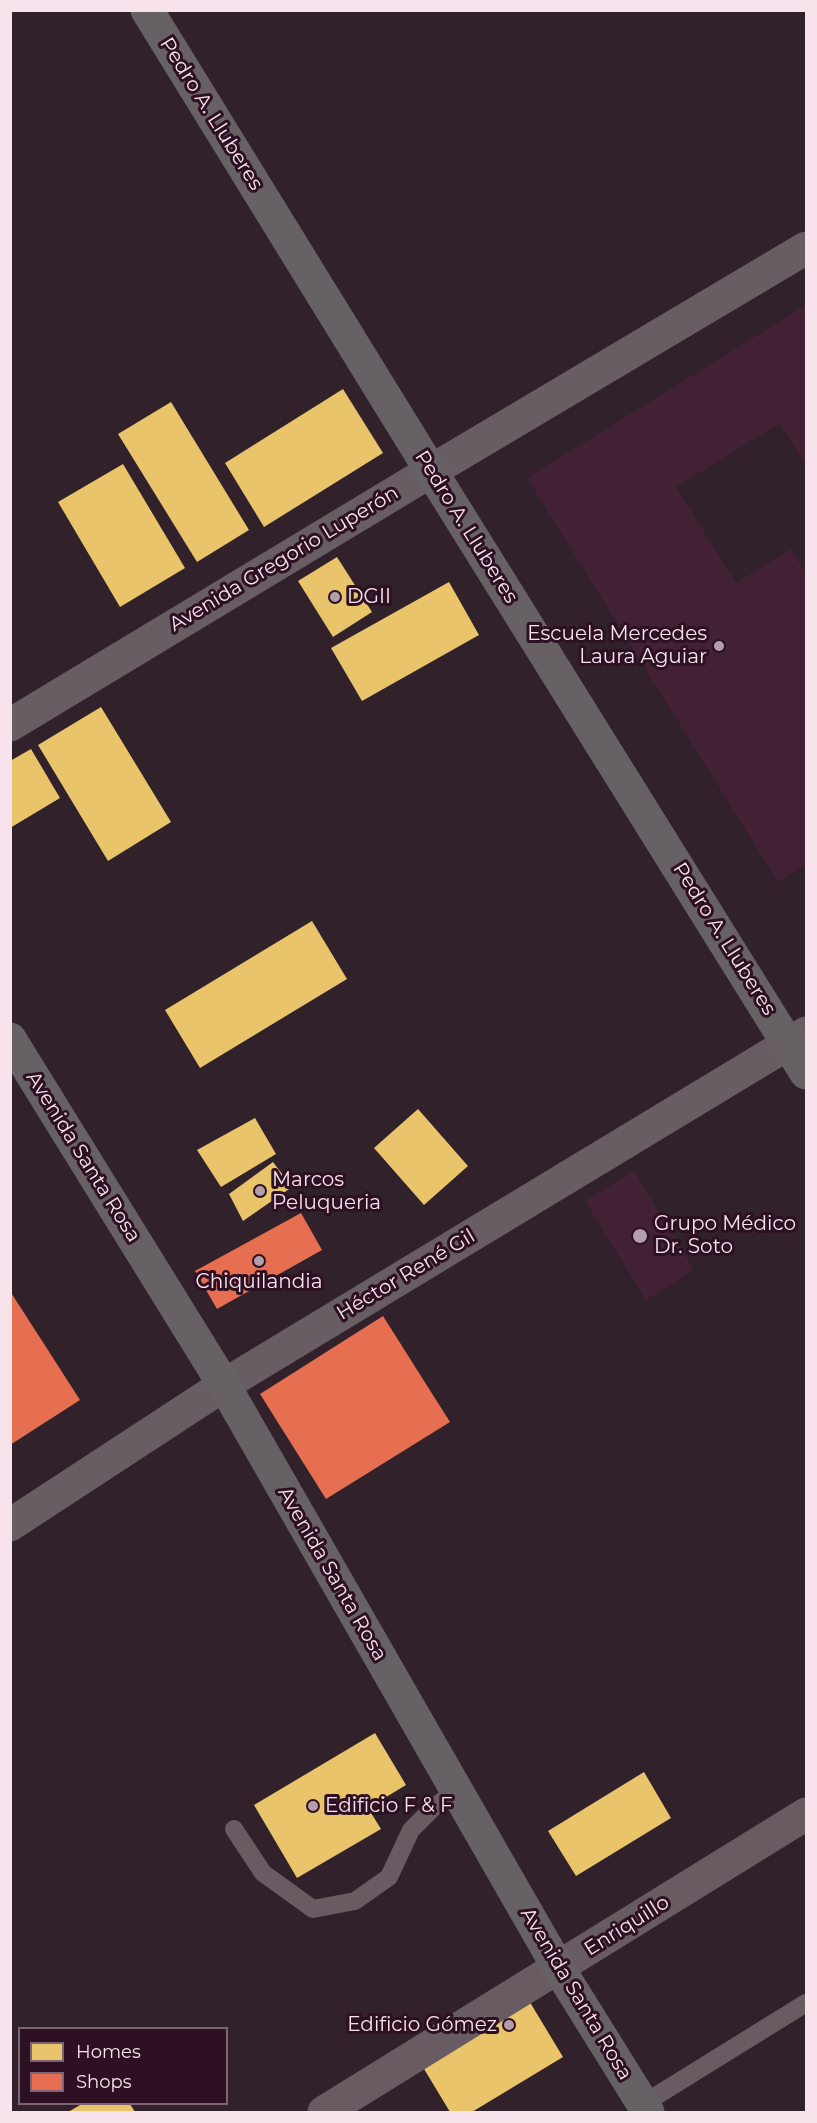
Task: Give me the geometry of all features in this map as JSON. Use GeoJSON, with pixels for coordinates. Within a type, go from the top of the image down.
{"type":"FeatureCollection","features":[{"type":"Feature","properties":{"kind":"main road","name":"Pedro A. Lluberes"},"geometry":{"type":"LineString","coordinates":[[147,10],[430,471],[798,1039],[807,1073]]}},
{"type":"Feature","properties":{"kind":"main road","name":"Avenida Gregorio Luperón"},"geometry":{"type":"LineString","coordinates":[[10,725],[430,471],[807,248]]}},
{"type":"Feature","properties":{"kind":"main road","name":"Avenida Santa Rosa"},"geometry":{"type":"LineString","coordinates":[[10,1039],[224,1384],[559,1969],[646,2108]]}},
{"type":"Feature","properties":{"kind":"main road","name":"Héctor René Gil"},"geometry":{"type":"LineString","coordinates":[[10,1525],[224,1384],[798,1039]]}},
{"type":"Feature","properties":{"kind":"street","name":"Enriquillo"},"geometry":{"type":"LineString","coordinates":[[324,2112],[807,1814]]}},
{"type":"Feature","properties":{"kind":"lane"},"geometry":{"type":"LineString","coordinates":[[234,1829],[263,1873],[313,1909],[355,1901],[389,1877],[411,1830],[434,1807],[457,1791]]}},
{"type":"Feature","properties":{"kind":"lane"},"geometry":{"type":"LineString","coordinates":[[646,2108],[807,2003]]}},
{"type":"Feature","properties":{"kind":"shaded area","name":"Escuela Mercedes Laura Aguiar"},"geometry":{"type":"Polygon","coordinates":[[[806,305],[806,465],[780,423],[676,487],[736,583],[791,549],[806,574],[806,864],[778,882],[527,478],[806,305]]]}},
{"type":"Feature","properties":{"kind":"shaded area","name":"Grupo Médico Dr. Soto"},"geometry":{"type":"Polygon","coordinates":[[[634,1171],[694,1270],[646,1300],[585,1201],[634,1171]]]}},
{"type":"Feature","properties":{"kind":"building: Homes"},"geometry":{"type":"Polygon","coordinates":[[[343,389],[383,453],[264,527],[225,463],[343,389]]]}},
{"type":"Feature","properties":{"kind":"building: Homes"},"geometry":{"type":"Polygon","coordinates":[[[171,402],[249,530],[197,562],[118,434],[171,402]]]}},
{"type":"Feature","properties":{"kind":"building: Homes"},"geometry":{"type":"Polygon","coordinates":[[[123,464],[185,568],[120,607],[58,502],[123,464]]]}},
{"type":"Feature","properties":{"kind":"building: Homes","name":"DGII"},"geometry":{"type":"Polygon","coordinates":[[[337,557],[372,612],[333,637],[298,581],[337,557]]]}},
{"type":"Feature","properties":{"kind":"building: Homes"},"geometry":{"type":"Polygon","coordinates":[[[449,582],[479,635],[362,701],[331,648],[449,582]]]}},
{"type":"Feature","properties":{"kind":"building: Homes"},"geometry":{"type":"Polygon","coordinates":[[[101,707],[171,822],[108,861],[38,745],[101,707]]]}},
{"type":"Feature","properties":{"kind":"building: Homes"},"geometry":{"type":"Polygon","coordinates":[[[31,749],[60,798],[10,828],[10,761],[31,749]]]}},
{"type":"Feature","properties":{"kind":"building: Homes"},"geometry":{"type":"Polygon","coordinates":[[[312,921],[347,979],[200,1068],[165,1010],[312,921]]]}},
{"type":"Feature","properties":{"kind":"building: Homes"},"geometry":{"type":"Polygon","coordinates":[[[418,1109],[468,1166],[424,1205],[374,1148],[418,1109]]]}},
{"type":"Feature","properties":{"kind":"building: Homes"},"geometry":{"type":"Polygon","coordinates":[[[255,1118],[276,1154],[221,1187],[197,1150],[255,1118]]]}},
{"type":"Feature","properties":{"kind":"building: Homes","name":"Marcos Peluqueria"},"geometry":{"type":"Polygon","coordinates":[[[273,1162],[292,1187],[243,1221],[229,1194],[273,1162]]]}},
{"type":"Feature","properties":{"kind":"building: Homes","name":"Edificio F & F"},"geometry":{"type":"Polygon","coordinates":[[[375,1733],[406,1785],[368,1808],[381,1829],[297,1878],[254,1805],[375,1733]]]}},
{"type":"Feature","properties":{"kind":"building: Homes"},"geometry":{"type":"Polygon","coordinates":[[[644,1772],[671,1818],[576,1876],[548,1831],[644,1772]]]}},
{"type":"Feature","properties":{"kind":"building: Homes","name":"Edificio Gómez"},"geometry":{"type":"Polygon","coordinates":[[[525,1994],[563,2057],[472,2112],[450,2112],[418,2059],[525,1994]]]}},
{"type":"Feature","properties":{"kind":"building: Homes"},"geometry":{"type":"Polygon","coordinates":[[[80,2105],[131,2105],[135,2112],[68,2112],[80,2105]]]}},
{"type":"Feature","properties":{"kind":"building: Shops","name":"Chiquilandia"},"geometry":{"type":"Polygon","coordinates":[[[301,1213],[322,1250],[217,1309],[195,1271],[301,1213]]]}},
{"type":"Feature","properties":{"kind":"building: Shops"},"geometry":{"type":"Polygon","coordinates":[[[10,1291],[80,1400],[10,1445],[10,1291]]]}},
{"type":"Feature","properties":{"kind":"building: Shops"},"geometry":{"type":"Polygon","coordinates":[[[383,1316],[450,1422],[326,1499],[260,1394],[383,1316]]]}},
{"type":"Feature","properties":{"kind":"place","name":"DGII"},"geometry":{"type":"Point","coordinates":[335,597]}},
{"type":"Feature","properties":{"kind":"place","name":"Escuela Mercedes Laura Aguiar"},"geometry":{"type":"Point","coordinates":[719,646]}},
{"type":"Feature","properties":{"kind":"place","name":"Marcos Peluqueria"},"geometry":{"type":"Point","coordinates":[260,1191]}},
{"type":"Feature","properties":{"kind":"place","name":"Grupo Médico Dr. Soto"},"geometry":{"type":"Point","coordinates":[640,1236]}},
{"type":"Feature","properties":{"kind":"place","name":"Chiquilandia"},"geometry":{"type":"Point","coordinates":[259,1261]}},
{"type":"Feature","properties":{"kind":"place","name":"Edificio F & F"},"geometry":{"type":"Point","coordinates":[313,1806]}},
{"type":"Feature","properties":{"kind":"place","name":"Edificio Gómez"},"geometry":{"type":"Point","coordinates":[509,2025]}}]}
